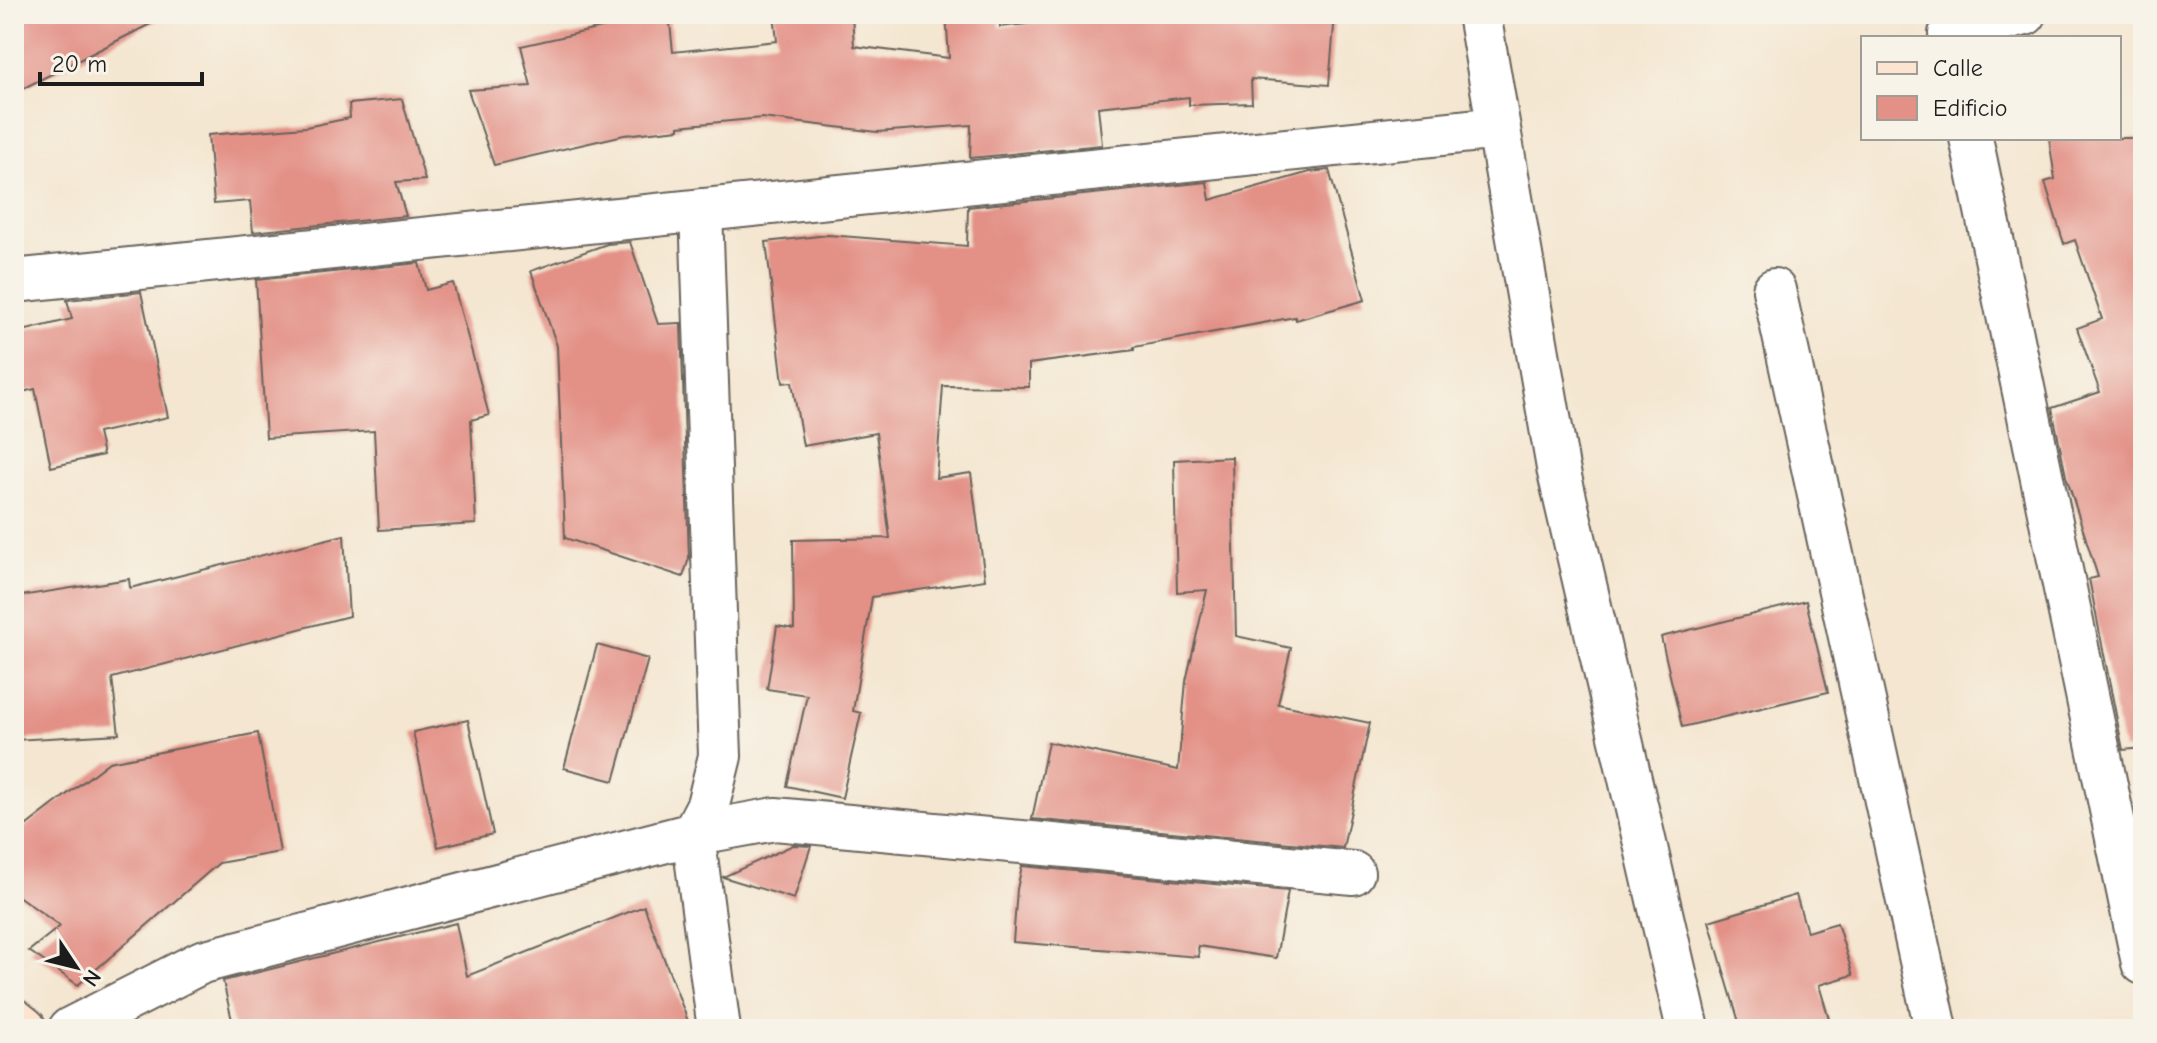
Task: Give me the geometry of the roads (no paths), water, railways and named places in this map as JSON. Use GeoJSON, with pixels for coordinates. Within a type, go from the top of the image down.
{"type":"FeatureCollection","features":[{"type":"Feature","properties":{"kind":"street"},"geometry":{"type":"LineString","coordinates":[[1479,14],[1558,468],[1688,1029]]}},
{"type":"Feature","properties":{"kind":"street"},"geometry":{"type":"LineString","coordinates":[[1949,29],[2025,14]]}},
{"type":"Feature","properties":{"kind":"street"},"geometry":{"type":"LineString","coordinates":[[14,281],[1499,128]]}},
{"type":"Feature","properties":{"kind":"street"},"geometry":{"type":"LineString","coordinates":[[1971,140],[2143,963]]}},
{"type":"Feature","properties":{"kind":"street"},"geometry":{"type":"LineString","coordinates":[[701,210],[720,756],[708,805],[693,834],[719,1029]]}},
{"type":"Feature","properties":{"kind":"street"},"geometry":{"type":"LineString","coordinates":[[1774,290],[1936,1029]]}},
{"type":"Feature","properties":{"kind":"street"},"geometry":{"type":"LineString","coordinates":[[70,1029],[202,962],[693,834],[775,819],[1353,873]]}},
{"type":"Feature","properties":{"kind":"street"},"geometry":{"type":"LineString","coordinates":[[14,1021],[24,1029]]}}]}
